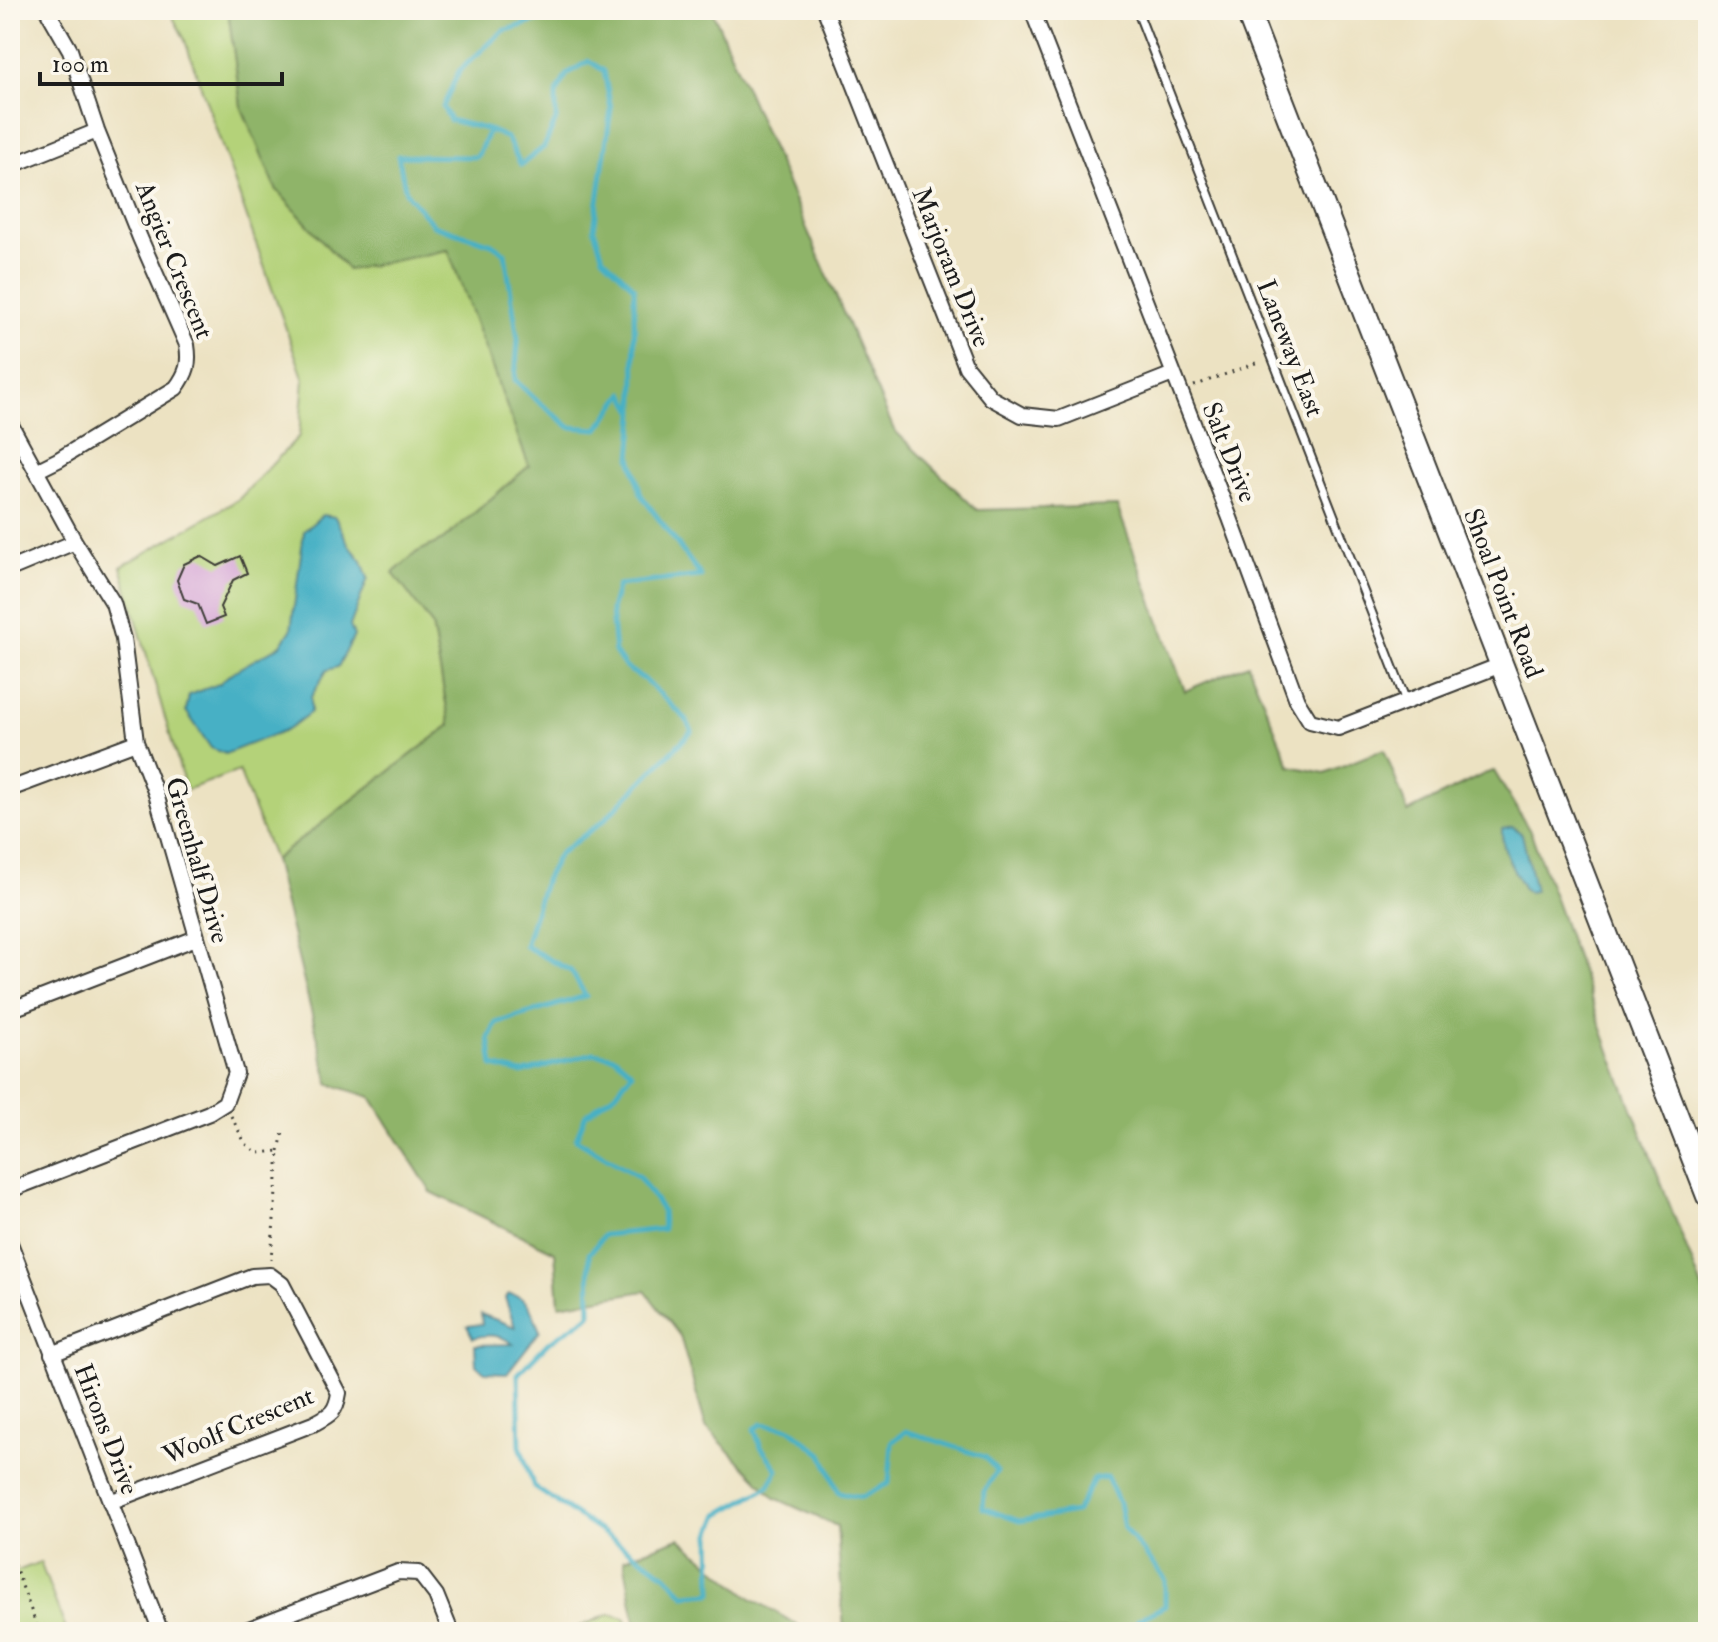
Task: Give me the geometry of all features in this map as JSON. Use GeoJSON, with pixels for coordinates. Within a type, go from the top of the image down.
{"type":"FeatureCollection","features":[{"type":"Feature","properties":{"kind":"street","name":"Angier Crescent"},"geometry":{"type":"LineString","coordinates":[[36,471],[176,388],[187,374],[190,360],[187,345],[97,131],[70,50],[47,10]]}},
{"type":"Feature","properties":{"kind":"street","name":"Marjoram Drive"},"geometry":{"type":"LineString","coordinates":[[825,10],[966,367],[991,398],[1022,415],[1059,419],[1173,374]]}},
{"type":"Feature","properties":{"kind":"street","name":"Salt Drive"},"geometry":{"type":"LineString","coordinates":[[1032,10],[1230,518],[1297,700],[1310,721],[1338,728],[1501,665]]}},
{"type":"Feature","properties":{"kind":"street","name":"Shoal Point Road"},"geometry":{"type":"LineString","coordinates":[[1247,10],[1708,1196]]}},
{"type":"Feature","properties":{"kind":"street"},"geometry":{"type":"LineString","coordinates":[[10,166],[97,131]]}},
{"type":"Feature","properties":{"kind":"street","name":"Greenhalf Drive"},"geometry":{"type":"LineString","coordinates":[[10,423],[75,542],[113,603],[123,639],[136,742],[156,794],[236,1073],[225,1103]]}},
{"type":"Feature","properties":{"kind":"street"},"geometry":{"type":"LineString","coordinates":[[10,569],[75,542]]}},
{"type":"Feature","properties":{"kind":"street"},"geometry":{"type":"LineString","coordinates":[[10,789],[136,742]]}},
{"type":"Feature","properties":{"kind":"street"},"geometry":{"type":"LineString","coordinates":[[10,1010],[196,938]]}},
{"type":"Feature","properties":{"kind":"street"},"geometry":{"type":"LineString","coordinates":[[10,1190],[209,1113],[225,1103]]}},
{"type":"Feature","properties":{"kind":"street","name":"Hirons Drive"},"geometry":{"type":"LineString","coordinates":[[10,1243],[161,1632]]}},
{"type":"Feature","properties":{"kind":"street"},"geometry":{"type":"LineString","coordinates":[[52,1354],[252,1276],[270,1275]]}},
{"type":"Feature","properties":{"kind":"street","name":"Woolf Crescent"},"geometry":{"type":"LineString","coordinates":[[110,1502],[313,1424],[337,1407],[339,1393],[303,1322],[282,1284],[270,1275]]}},
{"type":"Feature","properties":{"kind":"street"},"geometry":{"type":"LineString","coordinates":[[241,1632],[398,1572],[419,1573],[436,1595],[451,1632]]}},
{"type":"Feature","properties":{"kind":"lane","name":"Laneway East"},"geometry":{"type":"LineString","coordinates":[[1137,10],[1406,701]]}},
{"type":"Feature","properties":{"kind":"path"},"geometry":{"type":"LineString","coordinates":[[1190,388],[1272,357]]}},
{"type":"Feature","properties":{"kind":"path"},"geometry":{"type":"LineString","coordinates":[[225,1103],[245,1143],[258,1153],[279,1151]]}},
{"type":"Feature","properties":{"kind":"path"},"geometry":{"type":"LineString","coordinates":[[270,1275],[283,1132]]}},
{"type":"Feature","properties":{"kind":"path"},"geometry":{"type":"LineString","coordinates":[[14,1564],[39,1632]]}},
{"type":"Feature","properties":{"kind":"green space"},"geometry":{"type":"Polygon","coordinates":[[[169,10],[228,10],[241,106],[348,270],[448,249],[529,466],[443,540],[417,552],[394,573],[432,625],[450,725],[274,860],[239,771],[186,790],[121,567],[239,499],[299,436],[304,380],[184,38],[169,10]]]}},
{"type":"Feature","properties":{"kind":"green space"},"geometry":{"type":"Polygon","coordinates":[[[228,10],[712,10],[894,430],[977,510],[1117,506],[1185,691],[1248,664],[1290,766],[1325,773],[1384,749],[1408,812],[1494,771],[1531,833],[1614,1062],[1708,1303],[1708,1632],[844,1632],[837,1526],[775,1498],[706,1427],[680,1336],[645,1291],[559,1305],[555,1252],[431,1192],[371,1097],[329,1084],[274,860],[450,725],[432,625],[393,573],[417,552],[443,540],[529,466],[448,250],[348,270],[276,189],[241,106],[228,10]]]}},
{"type":"Feature","properties":{"kind":"green space"},"geometry":{"type":"Polygon","coordinates":[[[679,1538],[750,1597],[809,1632],[637,1632],[624,1559],[679,1538]]]}},
{"type":"Feature","properties":{"kind":"green space"},"geometry":{"type":"Polygon","coordinates":[[[40,1562],[67,1632],[10,1632],[10,1574],[40,1562]]]}},
{"type":"Feature","properties":{"kind":"green space"},"geometry":{"type":"Polygon","coordinates":[[[610,1614],[625,1618],[631,1632],[567,1632],[610,1614]]]}},
{"type":"Feature","properties":{"kind":"water"},"geometry":{"type":"Polygon","coordinates":[[[322,515],[335,517],[349,545],[362,561],[368,578],[350,626],[354,636],[338,667],[327,670],[311,697],[311,712],[288,729],[225,754],[211,748],[186,711],[189,695],[219,684],[231,673],[281,645],[291,630],[304,531],[322,515]]]}},
{"type":"Feature","properties":{"kind":"water"},"geometry":{"type":"Polygon","coordinates":[[[1513,827],[1522,834],[1535,891],[1524,889],[1506,853],[1502,829],[1513,827]]]}},
{"type":"Feature","properties":{"kind":"water"},"geometry":{"type":"Polygon","coordinates":[[[509,1294],[526,1302],[540,1331],[507,1373],[485,1372],[476,1365],[475,1345],[513,1344],[494,1336],[473,1338],[467,1326],[482,1324],[481,1314],[515,1327],[505,1298],[509,1294]]]}},
{"type":"Feature","properties":{"kind":"building"},"geometry":{"type":"Polygon","coordinates":[[[201,556],[218,566],[240,556],[247,573],[233,580],[220,607],[224,617],[206,624],[198,604],[184,599],[177,580],[184,564],[201,556]]]}},
{"type":"Feature","properties":{"kind":"waterway"},"geometry":{"type":"LineString","coordinates":[[554,10],[543,19],[503,31],[459,71],[443,107],[450,120],[507,138],[521,165],[544,147],[556,120],[556,94],[567,74],[589,61],[604,71],[611,109],[594,229],[603,257],[634,287],[635,412],[631,457],[641,495],[701,576],[618,585],[611,610],[615,652],[626,668],[644,679],[685,718],[692,731],[603,821],[559,854],[544,882],[525,946],[571,971],[586,996],[496,1023],[489,1038],[493,1066],[521,1073],[594,1053],[615,1057],[632,1072],[616,1093],[586,1114],[576,1139],[639,1177],[662,1210],[663,1229],[604,1235],[589,1254],[590,1315],[548,1343],[518,1374],[520,1446],[534,1487],[665,1574],[685,1595],[712,1593],[711,1534],[719,1514],[768,1487],[778,1470],[761,1447],[754,1429],[762,1424],[789,1428],[822,1454],[839,1493],[862,1497],[889,1483],[892,1442],[906,1431],[985,1457],[997,1471],[984,1491],[983,1508],[1019,1521],[1076,1512],[1094,1479],[1107,1477],[1119,1503],[1124,1528],[1165,1579],[1165,1606],[1138,1620],[1132,1632]]}},
{"type":"Feature","properties":{"kind":"waterway"},"geometry":{"type":"LineString","coordinates":[[489,130],[477,157],[398,156],[406,192],[433,225],[492,244],[505,253],[518,340],[515,380],[570,427],[598,429],[624,393],[634,411]]}}]}
